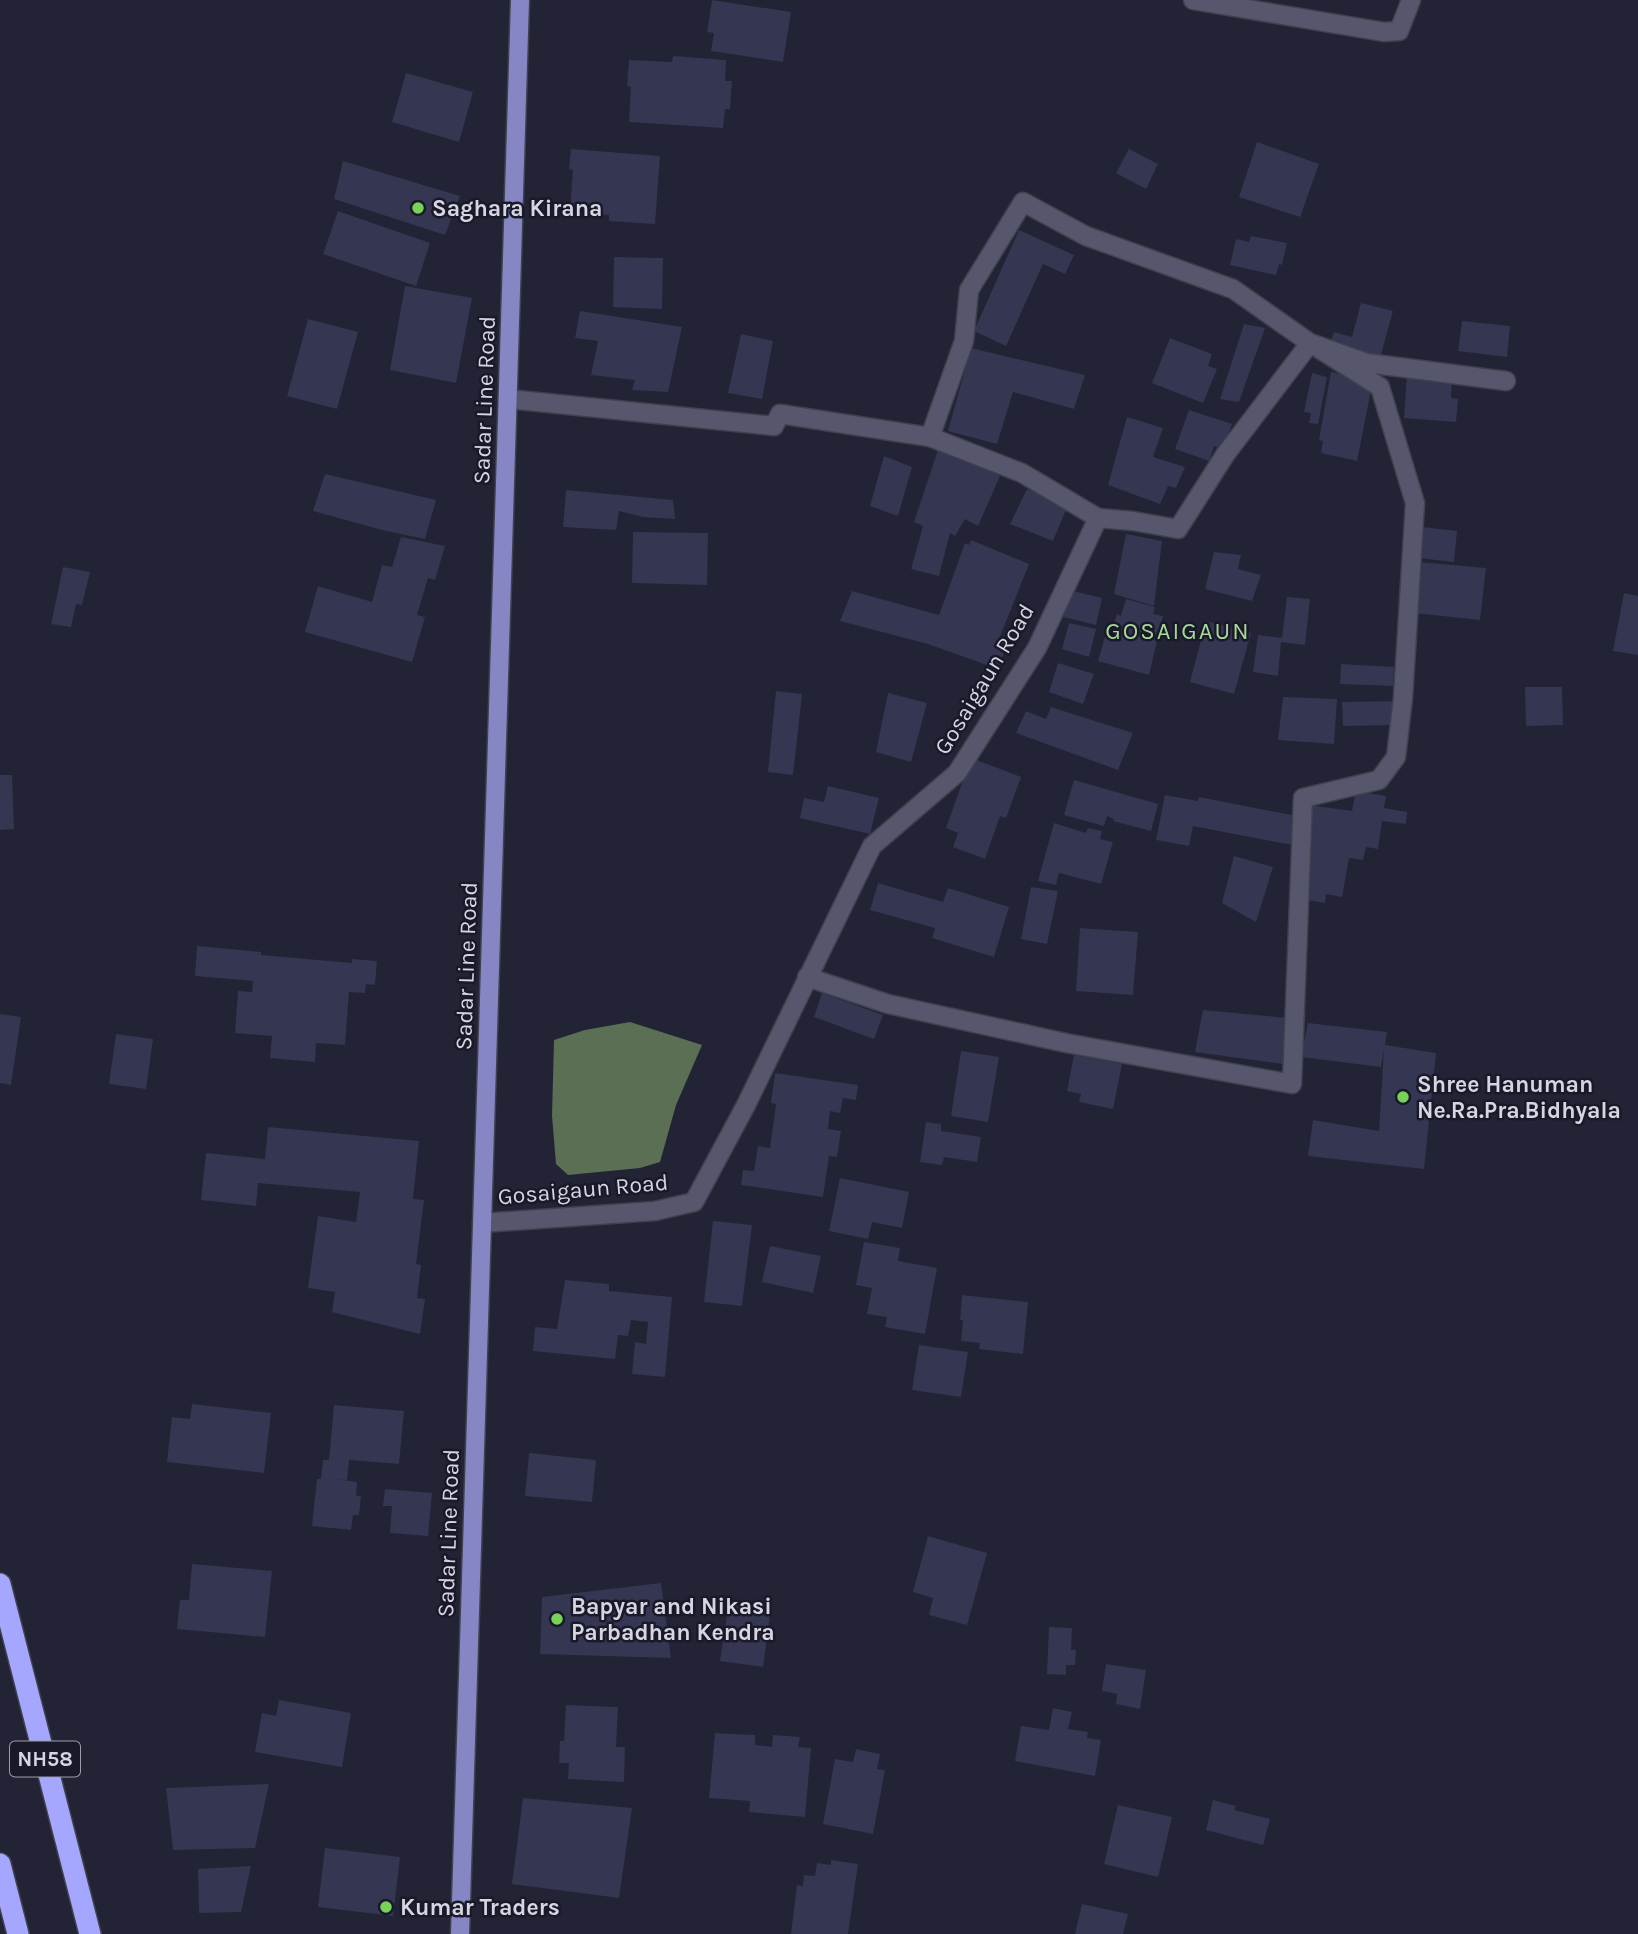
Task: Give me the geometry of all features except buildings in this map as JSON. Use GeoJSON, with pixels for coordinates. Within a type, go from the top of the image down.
{"type":"FeatureCollection","features":[{"type":"Feature","properties":{"kind":"highway","name":"NH58"},"geometry":{"type":"LineString","coordinates":[[0,1584],[90,1934]]}},
{"type":"Feature","properties":{"kind":"highway"},"geometry":{"type":"LineString","coordinates":[[0,1864],[18,1934]]}},
{"type":"Feature","properties":{"kind":"main road","name":"Sadar Line Road"},"geometry":{"type":"LineString","coordinates":[[460,1934],[520,0]]}},
{"type":"Feature","properties":{"kind":"street"},"geometry":{"type":"LineString","coordinates":[[1193,0],[1384,32],[1399,31],[1411,0]]}},
{"type":"Feature","properties":{"kind":"street"},"geometry":{"type":"LineString","coordinates":[[807,978],[888,1004],[1066,1043],[1292,1084],[1303,798],[1380,780],[1396,757],[1403,698],[1415,503],[1380,387],[1310,343],[1233,289],[1086,236],[1023,202],[969,289],[964,341],[930,437]]}},
{"type":"Feature","properties":{"kind":"street"},"geometry":{"type":"LineString","coordinates":[[508,399],[775,426],[780,414],[930,437],[1022,473],[1098,518],[1178,529],[1225,455],[1310,343]]}},
{"type":"Feature","properties":{"kind":"street"},"geometry":{"type":"LineString","coordinates":[[1310,343],[1367,363],[1506,382]]}},
{"type":"Feature","properties":{"kind":"street","name":"Gosaigaun Road"},"geometry":{"type":"LineString","coordinates":[[482,1223],[654,1210],[694,1202],[746,1105],[872,846],[957,773],[1037,648],[1098,518]]}},
{"type":"Feature","properties":{"kind":"shaded area"},"geometry":{"type":"Polygon","coordinates":[[[630,1022],[702,1045],[676,1105],[660,1162],[640,1168],[568,1175],[556,1164],[552,1116],[554,1040],[585,1030],[630,1022]]]}},
{"type":"Feature","properties":{"kind":"place","name":"Saghara Kirana"},"geometry":{"type":"Point","coordinates":[418,208]}},
{"type":"Feature","properties":{"kind":"place","name":"Shree Hanuman Ne.Ra.Pra.Bidhyala"},"geometry":{"type":"Point","coordinates":[1403,1097]}},
{"type":"Feature","properties":{"kind":"place","name":"Bapyar and Nikasi Parbadhan Kendra"},"geometry":{"type":"Point","coordinates":[557,1619]}},
{"type":"Feature","properties":{"kind":"place","name":"Kumar Traders"},"geometry":{"type":"Point","coordinates":[386,1907]}},
{"type":"Feature","properties":{"kind":"district","name":"GOSAIGAUN"},"geometry":{"type":"Point","coordinates":[1178,631]}}]}
